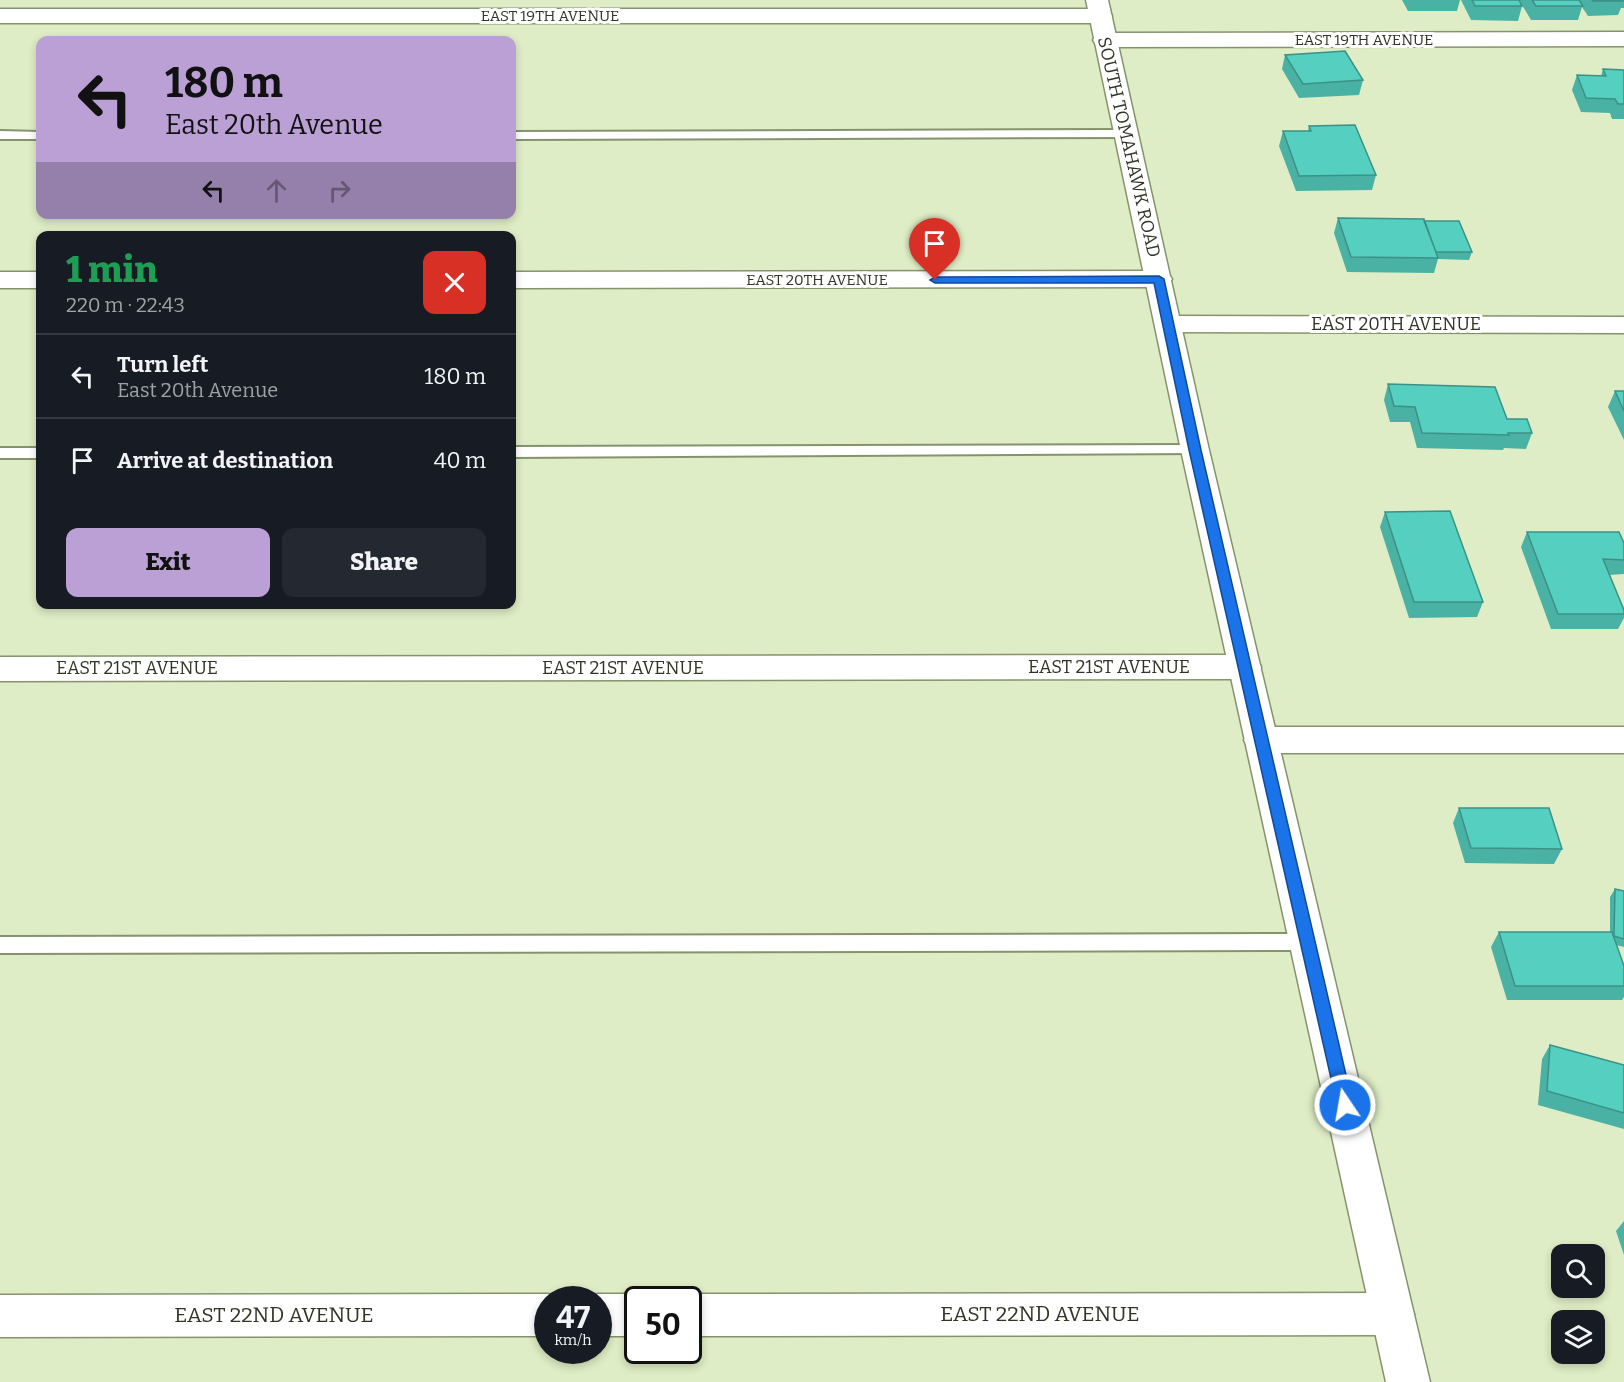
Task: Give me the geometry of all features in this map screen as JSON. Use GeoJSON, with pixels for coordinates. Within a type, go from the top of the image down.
{"type":"FeatureCollection","features":[{"type":"Feature","properties":{"kind":"street","name":"EAST 19TH AVENUE"},"geometry":{"type":"LineString","coordinates":[[0,16],[1101,19],[1624,39]]}},
{"type":"Feature","properties":{"kind":"street","name":"SOUTH TOMAHAWK ROAD"},"geometry":{"type":"LineString","coordinates":[[1101,19],[1195,450],[1408,1382]]}},
{"type":"Feature","properties":{"kind":"street","name":"EAST 20TH AVENUE"},"geometry":{"type":"LineString","coordinates":[[516,280],[1159,279]]}},
{"type":"Feature","properties":{"kind":"street"},"geometry":{"type":"LineString","coordinates":[[0,280],[36,280]]}},
{"type":"Feature","properties":{"kind":"street","name":"EAST 20TH AVENUE"},"geometry":{"type":"LineString","coordinates":[[1168,324],[1624,325]]}},
{"type":"Feature","properties":{"kind":"street","name":"EAST 21ST AVENUE"},"geometry":{"type":"LineString","coordinates":[[0,669],[1245,667]]}},
{"type":"Feature","properties":{"kind":"street"},"geometry":{"type":"LineString","coordinates":[[1262,740],[1624,740]]}},
{"type":"Feature","properties":{"kind":"street","name":"EAST 22ND AVENUE"},"geometry":{"type":"LineString","coordinates":[[702,1315],[1392,1314]]}},
{"type":"Feature","properties":{"kind":"street","name":"EAST 22ND AVENUE"},"geometry":{"type":"LineString","coordinates":[[0,1316],[534,1315]]}},
{"type":"Feature","properties":{"kind":"lane"},"geometry":{"type":"LineString","coordinates":[[516,136],[1125,134]]}},
{"type":"Feature","properties":{"kind":"lane"},"geometry":{"type":"LineString","coordinates":[[0,135],[36,135]]}},
{"type":"Feature","properties":{"kind":"lane"},"geometry":{"type":"LineString","coordinates":[[516,452],[1195,450]]}},
{"type":"Feature","properties":{"kind":"lane"},"geometry":{"type":"LineString","coordinates":[[0,453],[36,453]]}},
{"type":"Feature","properties":{"kind":"lane"},"geometry":{"type":"LineString","coordinates":[[0,945],[1308,942]]}},
{"type":"Feature","properties":{"kind":"building"},"geometry":{"type":"Polygon","coordinates":[[[1472,0],[1519,0],[1522,6],[1475,6],[1472,0]]]}},
{"type":"Feature","properties":{"kind":"building"},"geometry":{"type":"Polygon","coordinates":[[[1532,0],[1579,0],[1583,6],[1536,6],[1532,0]]]}},
{"type":"Feature","properties":{"kind":"building"},"geometry":{"type":"Polygon","coordinates":[[[1622,0],[1623,1],[1593,1],[1622,0]]]}},
{"type":"Feature","properties":{"kind":"building"},"geometry":{"type":"Polygon","coordinates":[[[1345,51],[1363,80],[1303,84],[1285,55],[1345,51]]]}},
{"type":"Feature","properties":{"kind":"building"},"geometry":{"type":"Polygon","coordinates":[[[1603,69],[1624,70],[1624,104],[1618,104],[1615,99],[1586,98],[1577,75],[1606,76],[1603,69]]]}},
{"type":"Feature","properties":{"kind":"building"},"geometry":{"type":"Polygon","coordinates":[[[1355,125],[1376,175],[1299,176],[1283,131],[1311,131],[1309,126],[1355,125]]]}},
{"type":"Feature","properties":{"kind":"building"},"geometry":{"type":"Polygon","coordinates":[[[1338,218],[1424,219],[1438,258],[1351,257],[1338,218]]]}},
{"type":"Feature","properties":{"kind":"building"},"geometry":{"type":"Polygon","coordinates":[[[1424,221],[1459,221],[1472,252],[1436,252],[1424,221]]]}},
{"type":"Feature","properties":{"kind":"building"},"geometry":{"type":"Polygon","coordinates":[[[1388,384],[1495,387],[1507,419],[1527,419],[1532,433],[1508,433],[1509,435],[1422,433],[1415,407],[1394,406],[1388,384]]]}},
{"type":"Feature","properties":{"kind":"building"},"geometry":{"type":"Polygon","coordinates":[[[1615,391],[1624,391],[1624,411],[1615,391]]]}},
{"type":"Feature","properties":{"kind":"building"},"geometry":{"type":"Polygon","coordinates":[[[1450,511],[1483,602],[1414,602],[1385,512],[1450,511]]]}},
{"type":"Feature","properties":{"kind":"building"},"geometry":{"type":"Polygon","coordinates":[[[1527,532],[1619,532],[1624,543],[1624,560],[1603,559],[1624,614],[1558,614],[1527,532]]]}},
{"type":"Feature","properties":{"kind":"building"},"geometry":{"type":"Polygon","coordinates":[[[1459,808],[1549,808],[1562,849],[1471,848],[1459,808]]]}},
{"type":"Feature","properties":{"kind":"building"},"geometry":{"type":"Polygon","coordinates":[[[1615,889],[1624,891],[1624,939],[1614,936],[1615,889]]]}},
{"type":"Feature","properties":{"kind":"building"},"geometry":{"type":"Polygon","coordinates":[[[1499,932],[1612,932],[1624,966],[1624,986],[1515,986],[1499,932]]]}},
{"type":"Feature","properties":{"kind":"building"},"geometry":{"type":"Polygon","coordinates":[[[1550,1045],[1624,1065],[1624,1113],[1547,1091],[1550,1045]]]}},
{"type":"Feature","properties":{"kind":"route"},"geometry":{"type":"LineString","coordinates":[[935,280],[1159,279],[1195,450],[1345,1105]]}}]}
